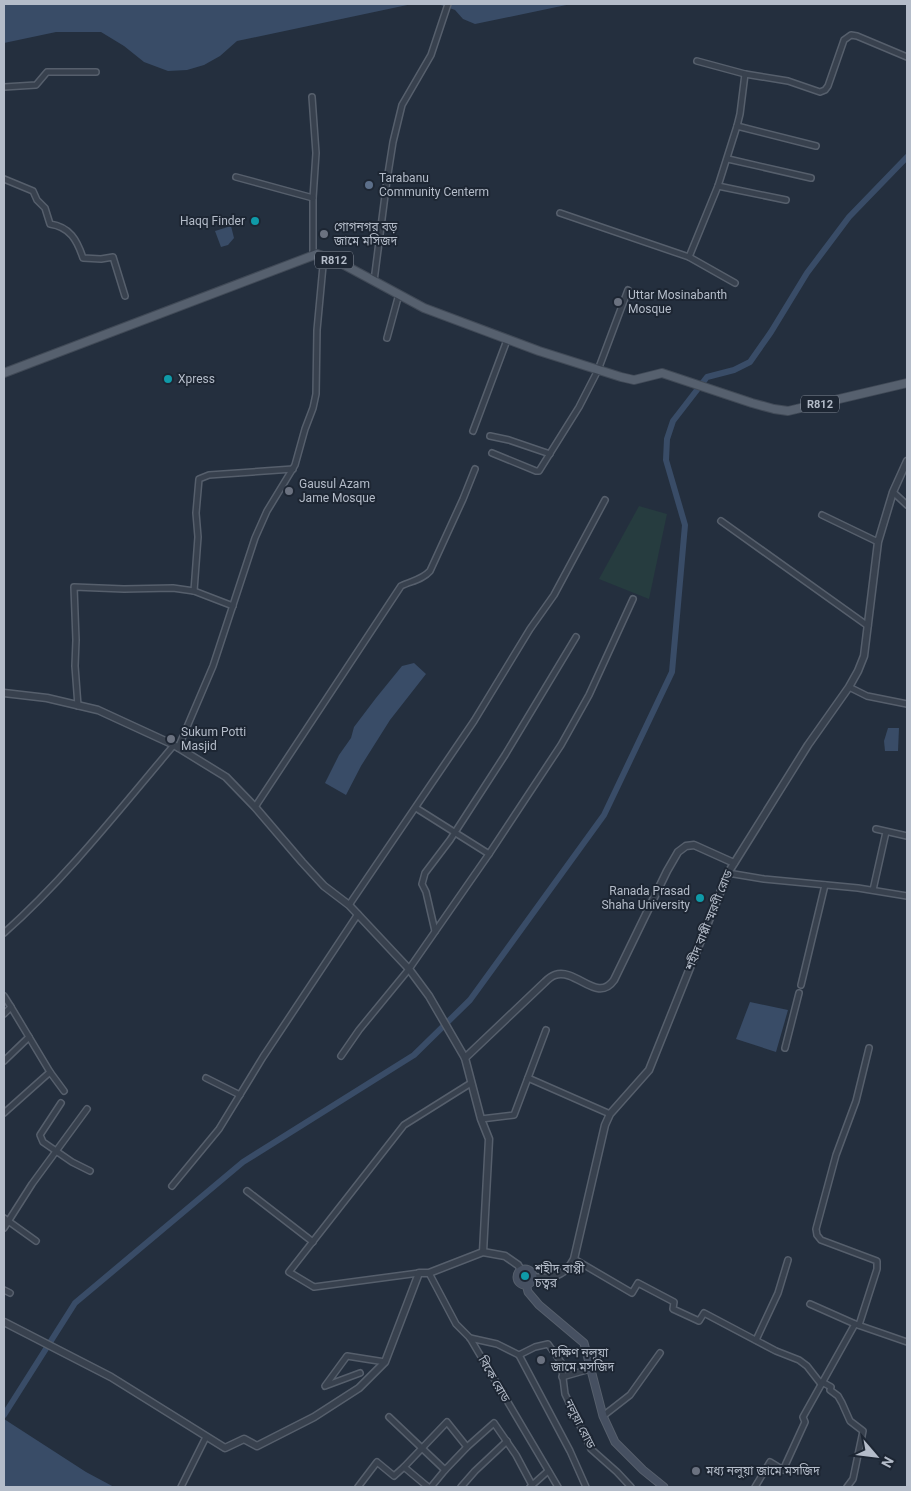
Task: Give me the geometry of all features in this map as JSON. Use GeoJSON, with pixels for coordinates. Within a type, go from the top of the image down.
{"type":"FeatureCollection","features":[{"type":"Feature","properties":{"kind":"main road","name":"R812"},"geometry":{"type":"LineString","coordinates":[[4,373],[313,256],[324,255],[424,308],[507,340],[634,380],[662,373],[774,409],[788,411],[907,383]]}},
{"type":"Feature","properties":{"kind":"main road"},"geometry":{"type":"LineString","coordinates":[[521,1270],[528,1270],[532,1273],[531,1282],[521,1283],[518,1279],[518,1274],[521,1270]]}},
{"type":"Feature","properties":{"kind":"main road"},"geometry":{"type":"LineString","coordinates":[[526,1284],[528,1292],[539,1305],[584,1342],[603,1416],[615,1442],[643,1470],[664,1487]]}},
{"type":"Feature","properties":{"kind":"street"},"geometry":{"type":"LineString","coordinates":[[374,281],[393,142],[402,105],[431,55],[448,4]]}},
{"type":"Feature","properties":{"kind":"street"},"geometry":{"type":"LineString","coordinates":[[697,61],[745,74],[788,81],[820,92],[828,86],[844,40],[851,35],[907,58]]}},
{"type":"Feature","properties":{"kind":"street"},"geometry":{"type":"LineString","coordinates":[[4,87],[36,86],[47,72],[96,72]]}},
{"type":"Feature","properties":{"kind":"street"},"geometry":{"type":"LineString","coordinates":[[689,257],[728,159],[740,114],[745,74]]}},
{"type":"Feature","properties":{"kind":"street"},"geometry":{"type":"LineString","coordinates":[[312,97],[316,153],[312,198],[313,256]]}},
{"type":"Feature","properties":{"kind":"street"},"geometry":{"type":"LineString","coordinates":[[737,126],[816,146]]}},
{"type":"Feature","properties":{"kind":"street"},"geometry":{"type":"LineString","coordinates":[[728,159],[811,178]]}},
{"type":"Feature","properties":{"kind":"street"},"geometry":{"type":"LineString","coordinates":[[236,177],[312,198]]}},
{"type":"Feature","properties":{"kind":"street"},"geometry":{"type":"LineString","coordinates":[[4,178],[33,191],[37,200],[45,208],[50,224],[61,226],[77,241],[83,258],[101,259],[113,257],[125,296]]}},
{"type":"Feature","properties":{"kind":"street"},"geometry":{"type":"LineString","coordinates":[[718,186],[786,200]]}},
{"type":"Feature","properties":{"kind":"street"},"geometry":{"type":"LineString","coordinates":[[560,213],[689,257],[735,284]]}},
{"type":"Feature","properties":{"kind":"street"},"geometry":{"type":"LineString","coordinates":[[4,933],[22,918],[80,856],[176,747],[213,666],[255,538],[267,511],[293,469],[313,408],[316,394],[317,330],[324,255]]}},
{"type":"Feature","properties":{"kind":"street"},"geometry":{"type":"LineString","coordinates":[[492,453],[536,471],[538,470],[579,407],[598,370],[628,290]]}},
{"type":"Feature","properties":{"kind":"street"},"geometry":{"type":"LineString","coordinates":[[387,338],[399,294]]}},
{"type":"Feature","properties":{"kind":"street"},"geometry":{"type":"LineString","coordinates":[[473,431],[507,340]]}},
{"type":"Feature","properties":{"kind":"street"},"geometry":{"type":"LineString","coordinates":[[490,436],[509,440],[550,454]]}},
{"type":"Feature","properties":{"kind":"street","name":"শহীদ বাপ্পী স্মরণী রোড"},"geometry":{"type":"LineString","coordinates":[[574,1259],[605,1125],[610,1114],[649,1070],[728,873],[808,745],[858,672],[864,656],[878,542],[893,492],[907,461]]}},
{"type":"Feature","properties":{"kind":"street"},"geometry":{"type":"LineString","coordinates":[[194,591],[198,537],[196,513],[199,479],[208,475],[293,469]]}},
{"type":"Feature","properties":{"kind":"street"},"geometry":{"type":"LineString","coordinates":[[255,807],[401,586],[426,576],[430,571],[463,500],[475,469]]}},
{"type":"Feature","properties":{"kind":"street"},"geometry":{"type":"LineString","coordinates":[[893,492],[907,505]]}},
{"type":"Feature","properties":{"kind":"street"},"geometry":{"type":"LineString","coordinates":[[349,905],[474,721],[530,629],[554,595],[605,500]]}},
{"type":"Feature","properties":{"kind":"street"},"geometry":{"type":"LineString","coordinates":[[822,515],[878,542]]}},
{"type":"Feature","properties":{"kind":"street"},"geometry":{"type":"LineString","coordinates":[[721,521],[868,626]]}},
{"type":"Feature","properties":{"kind":"street"},"geometry":{"type":"LineString","coordinates":[[78,706],[74,666],[76,640],[74,586],[124,589],[173,588],[194,591],[233,606]]}},
{"type":"Feature","properties":{"kind":"street"},"geometry":{"type":"LineString","coordinates":[[341,1056],[435,931],[489,854],[561,745],[589,695],[633,599]]}},
{"type":"Feature","properties":{"kind":"street"},"geometry":{"type":"LineString","coordinates":[[435,931],[426,892],[422,884],[425,872],[455,832],[505,755],[576,637]]}},
{"type":"Feature","properties":{"kind":"street"},"geometry":{"type":"LineString","coordinates":[[849,687],[867,696],[907,704]]}},
{"type":"Feature","properties":{"kind":"street"},"geometry":{"type":"LineString","coordinates":[[4,693],[47,698],[98,710],[176,747],[226,777],[255,807],[324,886],[349,905],[408,969],[429,996],[465,1058],[481,1119],[489,1139],[483,1252]]}},
{"type":"Feature","properties":{"kind":"street"},"geometry":{"type":"LineString","coordinates":[[416,808],[489,854]]}},
{"type":"Feature","properties":{"kind":"street"},"geometry":{"type":"LineString","coordinates":[[876,829],[907,836]]}},
{"type":"Feature","properties":{"kind":"street"},"geometry":{"type":"LineString","coordinates":[[873,890],[886,832]]}},
{"type":"Feature","properties":{"kind":"street"},"geometry":{"type":"LineString","coordinates":[[465,1058],[554,975],[562,974],[569,976],[603,989],[610,987],[667,871],[678,852],[686,846],[694,845],[734,863]]}},
{"type":"Feature","properties":{"kind":"street"},"geometry":{"type":"LineString","coordinates":[[728,873],[764,879],[873,890],[907,896]]}},
{"type":"Feature","properties":{"kind":"street"},"geometry":{"type":"LineString","coordinates":[[801,986],[825,885]]}},
{"type":"Feature","properties":{"kind":"street"},"geometry":{"type":"LineString","coordinates":[[172,1186],[219,1129],[318,972],[358,914]]}},
{"type":"Feature","properties":{"kind":"street"},"geometry":{"type":"LineString","coordinates":[[785,1048],[799,993]]}},
{"type":"Feature","properties":{"kind":"street"},"geometry":{"type":"LineString","coordinates":[[4,996],[50,1072],[64,1091]]}},
{"type":"Feature","properties":{"kind":"street"},"geometry":{"type":"LineString","coordinates":[[4,1014],[11,1007]]}},
{"type":"Feature","properties":{"kind":"street"},"geometry":{"type":"LineString","coordinates":[[481,1119],[514,1115],[546,1030]]}},
{"type":"Feature","properties":{"kind":"street"},"geometry":{"type":"LineString","coordinates":[[4,1061],[29,1038]]}},
{"type":"Feature","properties":{"kind":"street"},"geometry":{"type":"LineString","coordinates":[[755,1487],[770,1462],[783,1470],[805,1422],[803,1417],[821,1383],[857,1324],[877,1269],[877,1261],[822,1240],[817,1235],[816,1229],[836,1155],[856,1101],[869,1048]]}},
{"type":"Feature","properties":{"kind":"street"},"geometry":{"type":"LineString","coordinates":[[4,1113],[50,1072]]}},
{"type":"Feature","properties":{"kind":"street"},"geometry":{"type":"LineString","coordinates":[[206,1078],[240,1095]]}},
{"type":"Feature","properties":{"kind":"street"},"geometry":{"type":"LineString","coordinates":[[528,1078],[610,1114]]}},
{"type":"Feature","properties":{"kind":"street"},"geometry":{"type":"LineString","coordinates":[[471,1083],[404,1125],[289,1272],[314,1287],[429,1273],[483,1252],[505,1256],[518,1265],[521,1270]]}},
{"type":"Feature","properties":{"kind":"street"},"geometry":{"type":"LineString","coordinates":[[61,1103],[40,1136],[43,1142],[72,1162],[90,1171]]}},
{"type":"Feature","properties":{"kind":"street"},"geometry":{"type":"LineString","coordinates":[[4,1228],[6,1219],[87,1109]]}},
{"type":"Feature","properties":{"kind":"street"},"geometry":{"type":"LineString","coordinates":[[248,1191],[313,1242]]}},
{"type":"Feature","properties":{"kind":"street"},"geometry":{"type":"LineString","coordinates":[[6,1219],[36,1241]]}},
{"type":"Feature","properties":{"kind":"street"},"geometry":{"type":"LineString","coordinates":[[533,1277],[540,1278],[564,1273],[574,1259],[632,1293],[638,1282],[674,1302],[672,1309],[699,1321],[704,1313],[776,1351],[799,1360],[807,1366],[821,1383],[831,1387],[830,1390],[838,1396],[850,1422],[863,1431],[853,1479],[847,1487]]}},
{"type":"Feature","properties":{"kind":"street"},"geometry":{"type":"LineString","coordinates":[[756,1340],[778,1293],[788,1260]]}},
{"type":"Feature","properties":{"kind":"street"},"geometry":{"type":"LineString","coordinates":[[4,1322],[111,1377],[225,1448],[244,1439],[258,1446],[314,1417],[359,1388],[385,1362],[419,1273]]}},
{"type":"Feature","properties":{"kind":"street","name":"বিকে রোড"},"geometry":{"type":"LineString","coordinates":[[429,1273],[456,1324],[470,1338],[558,1487]]}},
{"type":"Feature","properties":{"kind":"street"},"geometry":{"type":"LineString","coordinates":[[4,1290],[10,1293]]}},
{"type":"Feature","properties":{"kind":"street"},"geometry":{"type":"LineString","coordinates":[[810,1304],[907,1342]]}},
{"type":"Feature","properties":{"kind":"street"},"geometry":{"type":"LineString","coordinates":[[470,1338],[497,1344],[519,1355],[570,1451],[586,1487]]}},
{"type":"Feature","properties":{"kind":"street","name":"নলুয়া রোড"},"geometry":{"type":"LineString","coordinates":[[519,1355],[535,1347],[548,1344],[561,1362],[565,1394],[591,1449],[631,1487]]}},
{"type":"Feature","properties":{"kind":"street"},"geometry":{"type":"LineString","coordinates":[[603,1416],[630,1395],[660,1353]]}},
{"type":"Feature","properties":{"kind":"street"},"geometry":{"type":"LineString","coordinates":[[360,1373],[324,1386],[347,1356],[385,1362]]}},
{"type":"Feature","properties":{"kind":"street"},"geometry":{"type":"LineString","coordinates":[[562,1377],[590,1369]]}},
{"type":"Feature","properties":{"kind":"street"},"geometry":{"type":"LineString","coordinates":[[389,1418],[445,1470]]}},
{"type":"Feature","properties":{"kind":"street"},"geometry":{"type":"LineString","coordinates":[[358,1487],[377,1462],[394,1476],[447,1422],[467,1447]]}},
{"type":"Feature","properties":{"kind":"street"},"geometry":{"type":"LineString","coordinates":[[404,1467],[430,1487],[467,1447],[494,1423],[507,1441],[531,1486],[548,1471]]}},
{"type":"Feature","properties":{"kind":"street"},"geometry":{"type":"LineString","coordinates":[[181,1487],[206,1437]]}},
{"type":"Feature","properties":{"kind":"street"},"geometry":{"type":"LineString","coordinates":[[461,1487],[507,1441]]}},
{"type":"Feature","properties":{"kind":"green space"},"geometry":{"type":"Polygon","coordinates":[[[639,506],[667,514],[649,599],[599,579],[639,506]]]}},
{"type":"Feature","properties":{"kind":"water"},"geometry":{"type":"Polygon","coordinates":[[[4,4],[412,4],[237,41],[220,56],[204,65],[187,70],[168,71],[144,62],[124,46],[101,32],[56,32],[4,43],[4,4]]]}},
{"type":"Feature","properties":{"kind":"water"},"geometry":{"type":"Polygon","coordinates":[[[438,4],[571,4],[475,24],[463,19],[455,10],[438,4]]]}},
{"type":"Feature","properties":{"kind":"water"},"geometry":{"type":"Polygon","coordinates":[[[231,226],[234,238],[228,245],[221,247],[215,231],[231,226]]]}},
{"type":"Feature","properties":{"kind":"water"},"geometry":{"type":"Polygon","coordinates":[[[414,663],[426,674],[390,720],[361,766],[346,795],[325,783],[339,755],[351,738],[354,727],[402,666],[414,663]]]}},
{"type":"Feature","properties":{"kind":"water"},"geometry":{"type":"Polygon","coordinates":[[[888,728],[899,728],[898,751],[885,751],[884,741],[888,728]]]}},
{"type":"Feature","properties":{"kind":"water"},"geometry":{"type":"Polygon","coordinates":[[[750,1002],[788,1010],[776,1052],[736,1039],[750,1002]]]}},
{"type":"Feature","properties":{"kind":"water"},"geometry":{"type":"Polygon","coordinates":[[[4,1419],[86,1472],[114,1487],[4,1487],[4,1419]]]}},
{"type":"Feature","properties":{"kind":"waterway"},"geometry":{"type":"LineString","coordinates":[[4,1415],[75,1303],[243,1162],[414,1055],[470,1000],[604,815],[672,672],[685,525],[666,460],[667,439],[673,421],[707,377],[734,370],[750,362],[771,332],[807,273],[849,217],[907,157]]}},
{"type":"Feature","properties":{"kind":"place","name":"Tarabanu Community Centerm"},"geometry":{"type":"Point","coordinates":[369,185]}},
{"type":"Feature","properties":{"kind":"place","name":"Haqq Finder"},"geometry":{"type":"Point","coordinates":[255,221]}},
{"type":"Feature","properties":{"kind":"place","name":"গোগনগর বড় জামে মসিজদ"},"geometry":{"type":"Point","coordinates":[324,234]}},
{"type":"Feature","properties":{"kind":"place","name":"Uttar Mosinabanth Mosque"},"geometry":{"type":"Point","coordinates":[618,302]}},
{"type":"Feature","properties":{"kind":"place","name":"Xpress"},"geometry":{"type":"Point","coordinates":[168,379]}},
{"type":"Feature","properties":{"kind":"place","name":"Gausul Azam Jame Mosque"},"geometry":{"type":"Point","coordinates":[289,491]}},
{"type":"Feature","properties":{"kind":"place","name":"Sukum Potti Masjid"},"geometry":{"type":"Point","coordinates":[171,739]}},
{"type":"Feature","properties":{"kind":"place","name":"Ranada Prasad Shaha University"},"geometry":{"type":"Point","coordinates":[700,898]}},
{"type":"Feature","properties":{"kind":"place","name":"শহীদ বাপ্পী চত্বর"},"geometry":{"type":"Point","coordinates":[525,1276]}},
{"type":"Feature","properties":{"kind":"place","name":"দক্ষিণ নলুয়া জামে মসজিদ"},"geometry":{"type":"Point","coordinates":[541,1360]}},
{"type":"Feature","properties":{"kind":"place","name":"মধ্য নলুয়া জামে মসজিদ"},"geometry":{"type":"Point","coordinates":[696,1471]}}]}
